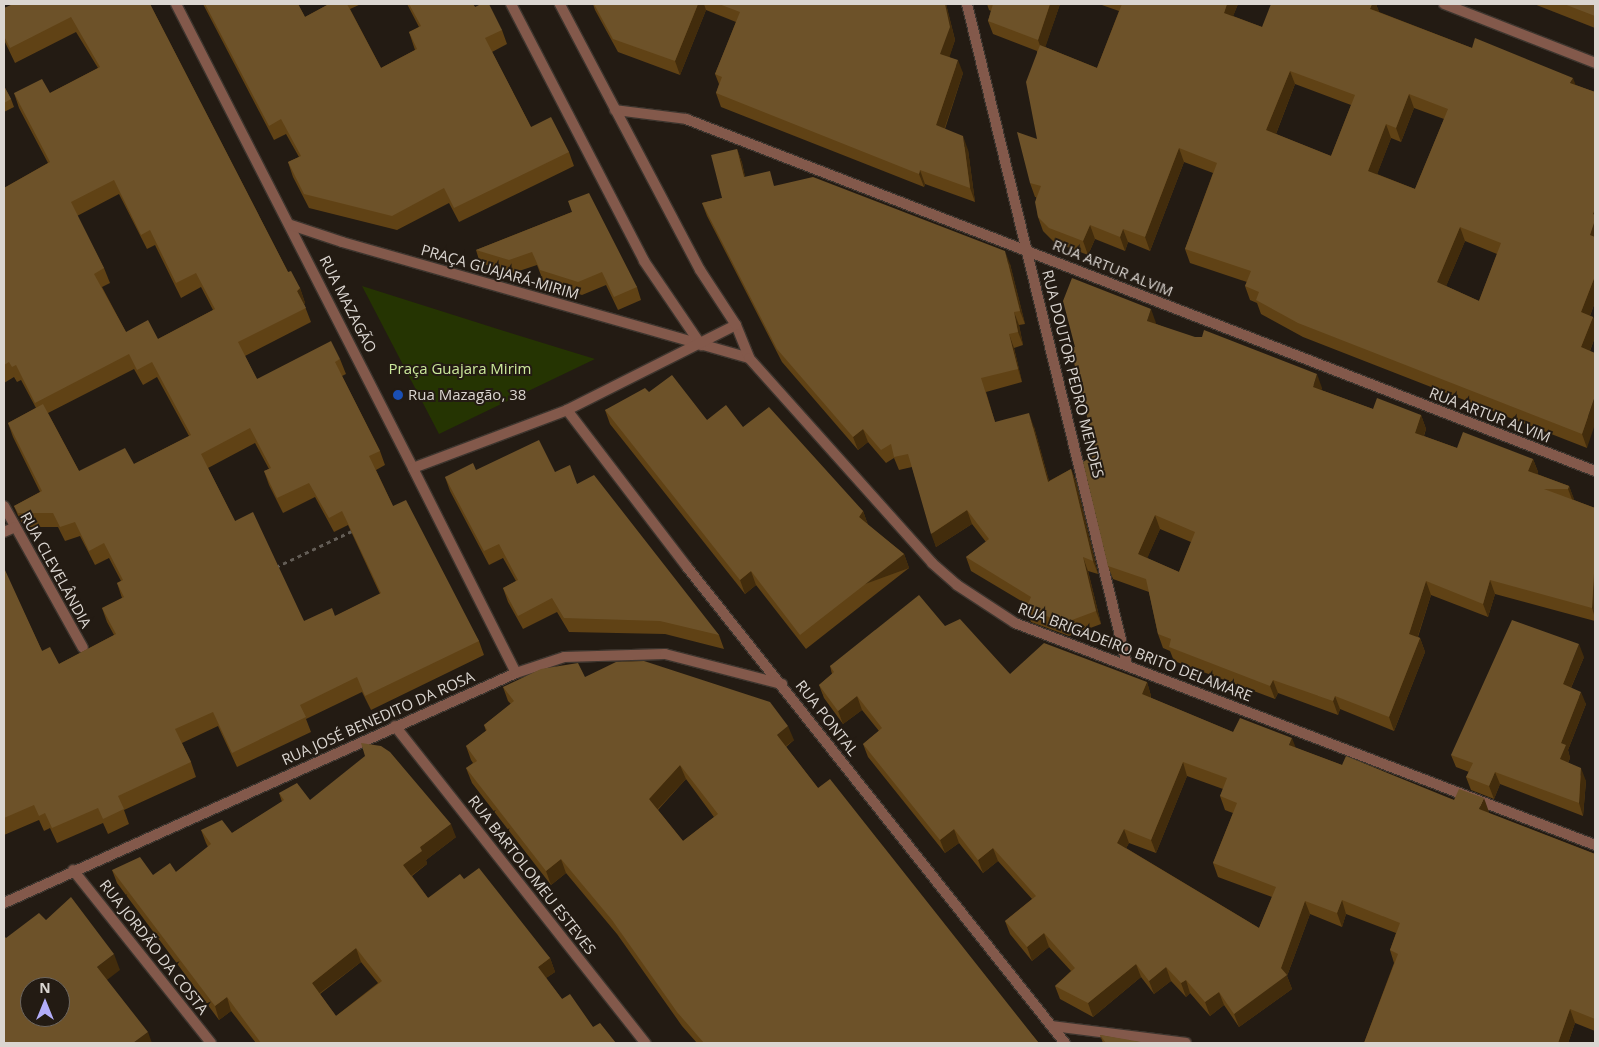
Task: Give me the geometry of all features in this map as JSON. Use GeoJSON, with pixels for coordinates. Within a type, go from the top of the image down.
{"type":"FeatureCollection","features":[{"type":"Feature","properties":{"kind":"street","name":"RUA MAZAGÃO"},"geometry":{"type":"LineString","coordinates":[[176,4],[291,225],[516,673]]}},
{"type":"Feature","properties":{"kind":"street"},"geometry":{"type":"LineString","coordinates":[[511,4],[644,261],[701,345],[749,358]]}},
{"type":"Feature","properties":{"kind":"street","name":"RUA BRIGADEIRO BRITO DELAMARE"},"geometry":{"type":"LineString","coordinates":[[560,4],[700,270],[736,325],[749,358],[932,563],[957,585],[1015,623],[1595,845]]}},
{"type":"Feature","properties":{"kind":"street","name":"RUA DOUTOR PEDRO MENDES"},"geometry":{"type":"LineString","coordinates":[[967,4],[1128,665]]}},
{"type":"Feature","properties":{"kind":"street"},"geometry":{"type":"LineString","coordinates":[[1444,4],[1595,63]]}},
{"type":"Feature","properties":{"kind":"street","name":"RUA ARTUR ALVIM"},"geometry":{"type":"LineString","coordinates":[[615,110],[686,119],[1026,249],[1595,471]]}},
{"type":"Feature","properties":{"kind":"street","name":"PRAÇA GUAJARÁ-MIRIM"},"geometry":{"type":"LineString","coordinates":[[291,225],[701,345]]}},
{"type":"Feature","properties":{"kind":"street"},"geometry":{"type":"LineString","coordinates":[[413,468],[567,410],[701,345],[736,325]]}},
{"type":"Feature","properties":{"kind":"street","name":"RUA PONTAL"},"geometry":{"type":"LineString","coordinates":[[567,410],[1066,1043]]}},
{"type":"Feature","properties":{"kind":"street","name":"RUA CLEVELÂNDIA"},"geometry":{"type":"LineString","coordinates":[[4,506],[83,648]]}},
{"type":"Feature","properties":{"kind":"street"},"geometry":{"type":"LineString","coordinates":[[4,532],[15,527]]}},
{"type":"Feature","properties":{"kind":"street","name":"RUA JOSÉ BENEDITO DA ROSA"},"geometry":{"type":"LineString","coordinates":[[4,903],[73,870],[395,726],[516,673],[564,657],[665,654],[782,684]]}},
{"type":"Feature","properties":{"kind":"street","name":"RUA BARTOLOMEU ESTEVES"},"geometry":{"type":"LineString","coordinates":[[395,726],[645,1043]]}},
{"type":"Feature","properties":{"kind":"street","name":"RUA JORDÃO DA COSTA"},"geometry":{"type":"LineString","coordinates":[[73,870],[211,1043]]}},
{"type":"Feature","properties":{"kind":"street"},"geometry":{"type":"LineString","coordinates":[[1052,1026],[1186,1043]]}},
{"type":"Feature","properties":{"kind":"path"},"geometry":{"type":"LineString","coordinates":[[267,572],[356,529]]}},
{"type":"Feature","properties":{"kind":"green space","name":"Praça Guajara Mirim"},"geometry":{"type":"Polygon","coordinates":[[[362,286],[504,331],[595,359],[439,434],[362,286]]]}},
{"type":"Feature","properties":{"kind":"building"},"geometry":{"type":"Polygon","coordinates":[[[13,4],[150,4],[288,272],[291,271],[300,288],[297,291],[306,308],[238,342],[257,379],[331,341],[340,359],[335,362],[380,451],[369,456],[393,506],[406,500],[479,641],[365,696],[357,677],[300,705],[306,717],[232,753],[213,712],[175,729],[191,762],[118,796],[124,809],[103,819],[98,808],[52,828],[45,813],[39,816],[34,805],[4,818],[4,570],[42,651],[50,647],[59,664],[116,634],[102,608],[124,597],[117,583],[123,580],[104,543],[89,551],[75,522],[60,527],[53,513],[18,513],[14,506],[42,491],[8,423],[43,404],[79,471],[125,448],[134,464],[191,435],[152,362],[137,370],[129,354],[35,403],[16,365],[12,367],[9,362],[4,365],[4,188],[50,162],[14,93],[42,79],[50,93],[100,67],[71,17],[10,48],[4,36],[4,8],[13,4]],[[114,180],[71,202],[104,268],[94,274],[126,332],[148,320],[158,339],[215,309],[196,273],[176,283],[150,230],[141,235],[114,180]],[[250,428],[201,454],[235,521],[253,512],[304,621],[332,608],[335,616],[381,593],[342,511],[329,518],[309,483],[277,498],[264,471],[271,468],[250,428]]]}},
{"type":"Feature","properties":{"kind":"building"},"geometry":{"type":"Polygon","coordinates":[[[205,4],[298,4],[305,17],[329,4],[347,4],[381,68],[417,49],[409,32],[421,26],[409,4],[473,4],[475,7],[481,4],[489,4],[502,30],[485,38],[531,127],[551,117],[569,152],[454,208],[444,188],[392,216],[304,194],[288,162],[301,156],[281,119],[269,126],[205,4]]]}},
{"type":"Feature","properties":{"kind":"building"},"geometry":{"type":"Polygon","coordinates":[[[594,4],[698,4],[675,61],[613,39],[594,4]]]}},
{"type":"Feature","properties":{"kind":"building"},"geometry":{"type":"Polygon","coordinates":[[[719,4],[945,4],[950,27],[940,54],[958,60],[936,125],[963,136],[970,188],[920,170],[919,174],[716,93],[722,77],[715,74],[740,12],[719,4]]]}},
{"type":"Feature","properties":{"kind":"building"},"geometry":{"type":"Polygon","coordinates":[[[993,4],[1050,4],[1038,40],[988,21],[993,4]]]}},
{"type":"Feature","properties":{"kind":"building"},"geometry":{"type":"Polygon","coordinates":[[[1122,4],[1227,4],[1224,13],[1262,27],[1271,4],[1372,4],[1370,9],[1472,48],[1475,38],[1573,78],[1570,83],[1595,92],[1595,208],[1593,214],[1595,215],[1595,220],[1590,235],[1595,237],[1595,276],[1581,312],[1593,317],[1581,347],[1595,353],[1595,396],[1582,434],[1298,323],[1256,300],[1259,292],[1245,286],[1251,271],[1185,249],[1217,163],[1179,148],[1145,237],[1123,229],[1120,237],[1090,225],[1083,241],[1049,228],[1038,217],[1035,202],[1041,186],[1030,183],[1017,132],[1037,139],[1026,82],[1040,45],[1097,68],[1122,4]],[[1290,71],[1266,130],[1331,156],[1355,95],[1290,71]],[[1409,94],[1396,128],[1386,124],[1368,171],[1415,189],[1448,109],[1409,94]],[[1460,227],[1437,282],[1479,301],[1501,243],[1460,227]]]}},
{"type":"Feature","properties":{"kind":"building"},"geometry":{"type":"Polygon","coordinates":[[[1564,4],[1595,4],[1595,16],[1564,4]]]}},
{"type":"Feature","properties":{"kind":"building"},"geometry":{"type":"Polygon","coordinates":[[[4,86],[11,99],[4,103],[4,86]]]}},
{"type":"Feature","properties":{"kind":"building"},"geometry":{"type":"Polygon","coordinates":[[[737,149],[744,177],[770,171],[774,186],[813,177],[1005,251],[1020,311],[1014,312],[1018,332],[1009,334],[1018,369],[981,378],[995,422],[1029,413],[1048,482],[1071,469],[1093,561],[1083,557],[1096,611],[1064,623],[1026,608],[1031,597],[966,557],[989,539],[967,510],[931,534],[908,454],[894,457],[891,444],[881,450],[863,429],[853,437],[777,349],[702,203],[722,198],[711,155],[737,149]]]}},
{"type":"Feature","properties":{"kind":"building"},"geometry":{"type":"Polygon","coordinates":[[[589,193],[637,287],[614,297],[602,272],[578,282],[540,270],[532,252],[509,260],[476,250],[572,212],[568,201],[589,193]]]}},
{"type":"Feature","properties":{"kind":"building"},"geometry":{"type":"Polygon","coordinates":[[[1072,278],[1151,309],[1147,321],[1195,337],[1202,337],[1204,330],[1317,374],[1313,387],[1373,409],[1377,398],[1421,415],[1415,433],[1457,448],[1463,432],[1533,459],[1528,471],[1569,486],[1568,489],[1544,489],[1595,508],[1592,608],[1490,580],[1483,604],[1426,581],[1409,634],[1420,638],[1389,717],[1335,696],[1333,701],[1273,680],[1270,686],[1169,647],[1171,639],[1158,634],[1146,579],[1108,566],[1083,462],[1096,454],[1070,346],[1075,347],[1063,301],[1072,278]],[[1155,515],[1138,554],[1179,572],[1195,532],[1155,515]]]}},
{"type":"Feature","properties":{"kind":"building"},"geometry":{"type":"Polygon","coordinates":[[[672,375],[707,420],[726,405],[743,427],[769,407],[863,511],[859,517],[904,554],[800,635],[751,571],[740,580],[605,410],[645,388],[649,392],[672,375]]]}},
{"type":"Feature","properties":{"kind":"building"},"geometry":{"type":"Polygon","coordinates":[[[539,440],[555,472],[570,465],[577,484],[594,475],[719,635],[660,621],[564,618],[552,598],[518,616],[503,588],[518,580],[499,544],[484,551],[445,477],[473,463],[476,470],[539,440]]]}},
{"type":"Feature","properties":{"kind":"building"},"geometry":{"type":"Polygon","coordinates":[[[919,595],[945,626],[960,619],[1010,674],[1044,643],[1147,682],[1142,694],[1233,732],[1240,718],[1292,738],[1289,745],[1342,765],[1346,756],[1454,800],[1459,789],[1484,798],[1479,809],[1595,854],[1595,1019],[1570,1009],[1558,1043],[1364,1043],[1398,954],[1390,950],[1400,923],[1342,900],[1337,913],[1305,901],[1281,968],[1287,975],[1234,1014],[1219,992],[1205,1002],[1186,980],[1181,983],[1166,967],[1149,981],[1136,964],[1088,1003],[1055,986],[1075,968],[1044,933],[1027,947],[1005,921],[1036,896],[993,848],[978,860],[954,829],[940,840],[863,744],[882,728],[857,696],[838,711],[819,685],[834,672],[830,666],[919,595]],[[1183,762],[1151,840],[1124,829],[1117,843],[1259,928],[1276,887],[1213,863],[1237,803],[1220,796],[1227,778],[1183,762]]]}},
{"type":"Feature","properties":{"kind":"building"},"geometry":{"type":"Polygon","coordinates":[[[1512,620],[1579,644],[1563,684],[1581,692],[1561,743],[1566,745],[1560,759],[1581,768],[1579,803],[1495,772],[1489,786],[1466,777],[1473,763],[1451,755],[1512,620]]]}},
{"type":"Feature","properties":{"kind":"building"},"geometry":{"type":"Polygon","coordinates":[[[644,661],[770,702],[788,726],[777,735],[818,788],[830,779],[1038,1042],[704,1043],[677,1012],[612,920],[561,859],[546,871],[466,768],[477,761],[466,746],[487,730],[484,725],[514,701],[503,687],[541,669],[578,663],[585,677],[616,662],[644,661]],[[680,765],[649,799],[683,841],[718,814],[680,765]]]}},
{"type":"Feature","properties":{"kind":"building"},"geometry":{"type":"Polygon","coordinates":[[[361,743],[381,746],[390,752],[451,824],[420,847],[422,851],[403,865],[428,898],[460,874],[464,879],[479,868],[550,958],[538,967],[562,999],[570,994],[593,1027],[600,1023],[616,1043],[261,1043],[227,997],[215,1006],[112,870],[140,857],[153,875],[170,863],[176,872],[211,844],[201,830],[222,820],[232,833],[284,800],[279,793],[297,783],[310,800],[365,756],[361,743]],[[356,948],[312,983],[336,1016],[382,981],[356,948]]]}},
{"type":"Feature","properties":{"kind":"building"},"geometry":{"type":"Polygon","coordinates":[[[71,897],[114,954],[97,967],[148,1032],[133,1043],[4,1043],[4,936],[6,938],[39,913],[46,920],[71,897]]]}},
{"type":"Feature","properties":{"kind":"building"},"geometry":{"type":"Polygon","coordinates":[[[1100,1035],[1141,1042],[1142,1043],[1106,1043],[1100,1035]]]}},
{"type":"Feature","properties":{"kind":"place","name":"Rua Mazagão, 38"},"geometry":{"type":"Point","coordinates":[398,395]}}]}
